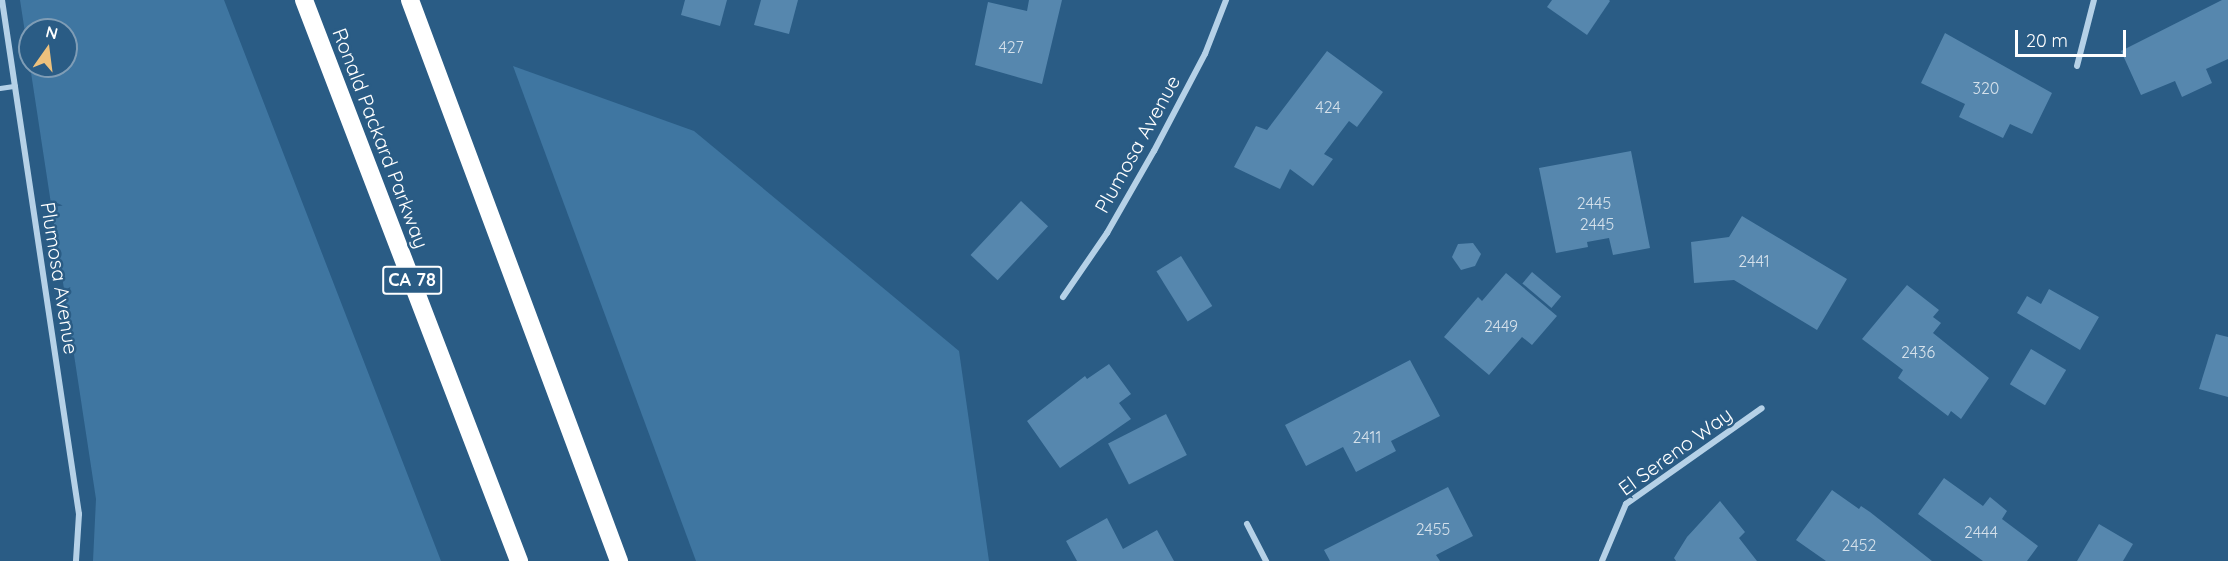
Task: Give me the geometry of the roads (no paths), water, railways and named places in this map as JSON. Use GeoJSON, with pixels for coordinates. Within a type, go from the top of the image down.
{"type":"FeatureCollection","features":[{"type":"Feature","properties":{"kind":"highway","name":"Ronald Packard Parkway"},"geometry":{"type":"LineString","coordinates":[[304,0],[519,561]]}},
{"type":"Feature","properties":{"kind":"highway"},"geometry":{"type":"LineString","coordinates":[[410,0],[619,561]]}},
{"type":"Feature","properties":{"kind":"street","name":"Plumosa Avenue"},"geometry":{"type":"LineString","coordinates":[[2,0],[80,514],[76,561]]}},
{"type":"Feature","properties":{"kind":"street","name":"Plumosa Avenue"},"geometry":{"type":"LineString","coordinates":[[1063,297],[1107,233],[1154,151],[1205,54],[1226,0]]}},
{"type":"Feature","properties":{"kind":"street"},"geometry":{"type":"LineString","coordinates":[[2077,66],[2094,0]]}},
{"type":"Feature","properties":{"kind":"street","name":"El Sereno Way"},"geometry":{"type":"LineString","coordinates":[[1602,561],[1626,504],[1762,408]]}},
{"type":"Feature","properties":{"kind":"street"},"geometry":{"type":"LineString","coordinates":[[1246,524],[1266,561]]}},
{"type":"Feature","properties":{"kind":"lane"},"geometry":{"type":"LineString","coordinates":[[0,88],[15,86]]}}]}
